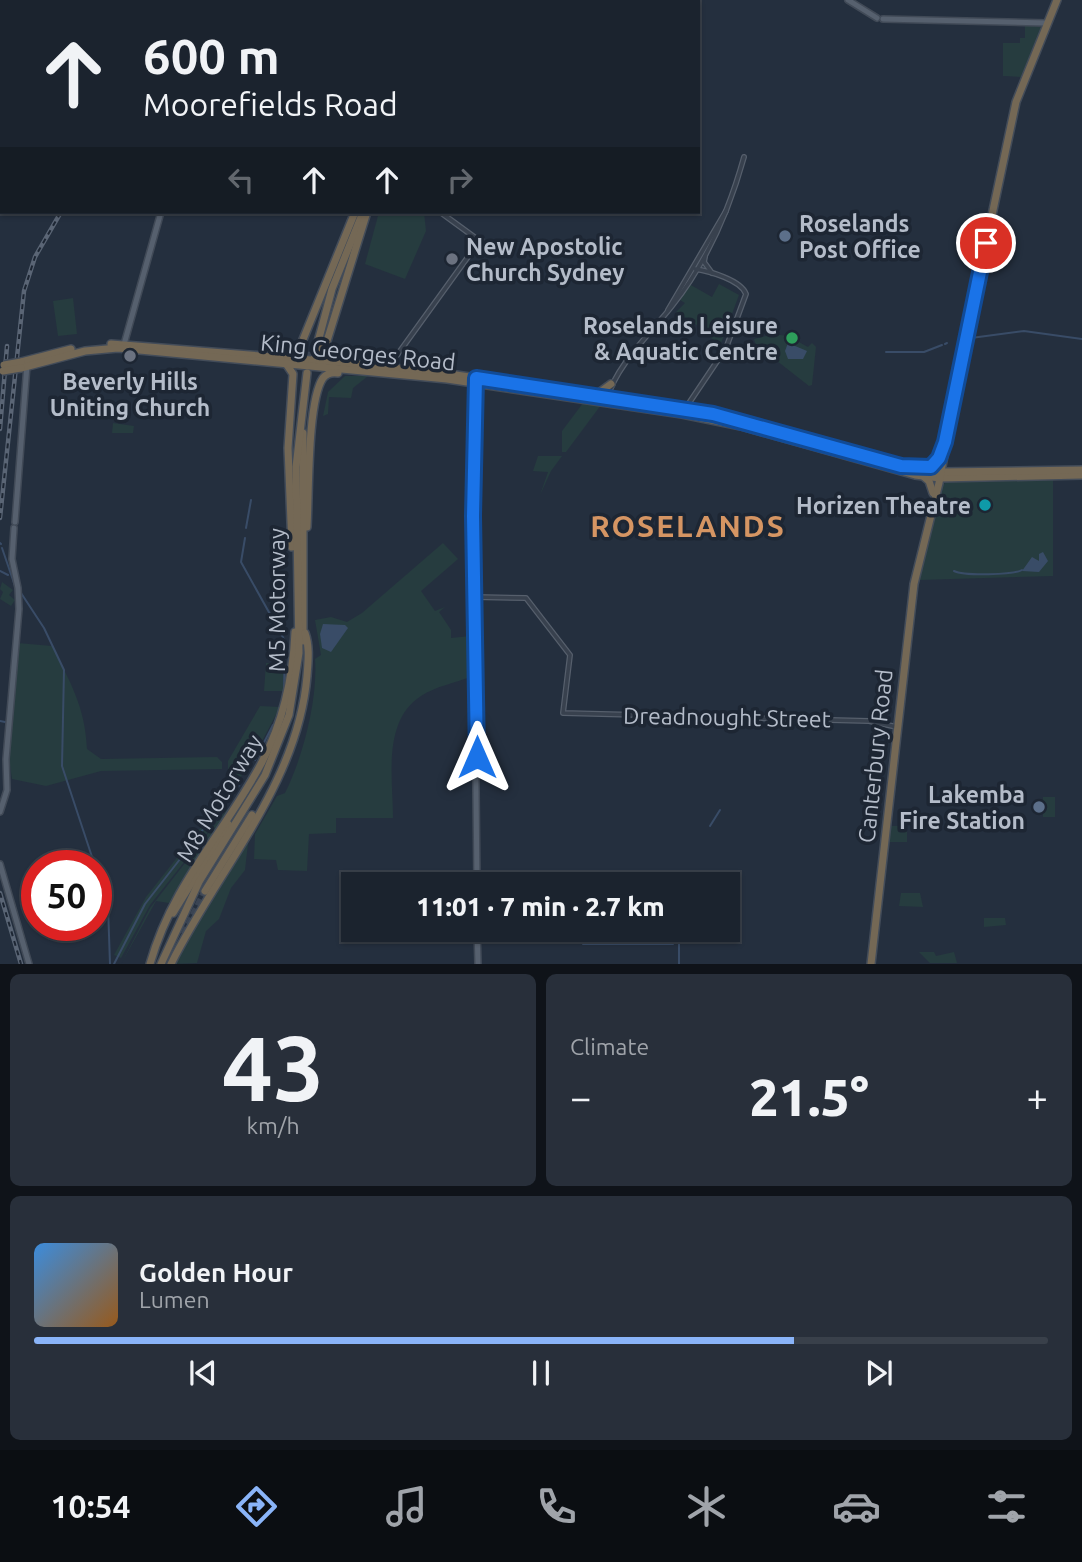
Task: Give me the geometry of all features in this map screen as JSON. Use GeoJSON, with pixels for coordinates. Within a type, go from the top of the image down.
{"type":"FeatureCollection","features":[{"type":"Feature","properties":{"kind":"highway","name":"Canterbury Road"},"geometry":{"type":"LineString","coordinates":[[871,964],[895,724],[920,554],[1016,104],[1057,0]]}},
{"type":"Feature","properties":{"kind":"highway"},"geometry":{"type":"LineString","coordinates":[[262,356],[290,354],[304,337],[360,214]]}},
{"type":"Feature","properties":{"kind":"highway","name":"M5 Motorway"},"geometry":{"type":"LineString","coordinates":[[163,964],[199,882],[257,790],[280,741],[297,675],[296,467],[311,363],[330,282],[360,214]]}},
{"type":"Feature","properties":{"kind":"highway"},"geometry":{"type":"LineString","coordinates":[[337,362],[328,357],[327,350],[361,214]]}},
{"type":"Feature","properties":{"kind":"highway"},"geometry":{"type":"LineString","coordinates":[[292,396],[297,381],[323,348],[337,310]]}},
{"type":"Feature","properties":{"kind":"highway"},"geometry":{"type":"LineString","coordinates":[[304,337],[304,352],[311,363],[319,389]]}},
{"type":"Feature","properties":{"kind":"highway","name":"King Georges Road"},"geometry":{"type":"LineString","coordinates":[[2,368],[24,365],[84,346],[124,346],[262,356],[377,372],[387,370]]}},
{"type":"Feature","properties":{"kind":"highway","name":"King Georges Road"},"geometry":{"type":"LineString","coordinates":[[124,346],[286,365],[337,362],[595,396],[605,400]]}},
{"type":"Feature","properties":{"kind":"highway"},"geometry":{"type":"LineString","coordinates":[[250,355],[311,363]]}},
{"type":"Feature","properties":{"kind":"highway","name":"M5 Motorway"},"geometry":{"type":"LineString","coordinates":[[163,964],[198,892],[261,791],[284,745],[297,696],[305,633],[302,464],[311,363]]}},
{"type":"Feature","properties":{"kind":"highway"},"geometry":{"type":"LineString","coordinates":[[286,365],[293,374],[289,495],[293,553],[297,562]]}},
{"type":"Feature","properties":{"kind":"highway"},"geometry":{"type":"LineString","coordinates":[[304,555],[310,443],[323,378],[330,373],[377,372]]}},
{"type":"Feature","properties":{"kind":"highway","name":"King Georges Road"},"geometry":{"type":"LineString","coordinates":[[476,381],[489,386],[684,412],[891,470],[922,476],[1082,473]]}},
{"type":"Feature","properties":{"kind":"highway"},"geometry":{"type":"LineString","coordinates":[[595,396],[612,383]]}},
{"type":"Feature","properties":{"kind":"highway","name":"King Georges Road"},"geometry":{"type":"LineString","coordinates":[[684,412],[698,411],[938,475]]}},
{"type":"Feature","properties":{"kind":"highway","name":"Canterbury Road"},"geometry":{"type":"LineString","coordinates":[[938,475],[939,458],[945,442]]}},
{"type":"Feature","properties":{"kind":"highway"},"geometry":{"type":"LineString","coordinates":[[922,476],[935,491],[956,475],[946,463],[945,442]]}},
{"type":"Feature","properties":{"kind":"highway"},"geometry":{"type":"LineString","coordinates":[[910,468],[931,467],[939,458]]}},
{"type":"Feature","properties":{"kind":"highway"},"geometry":{"type":"LineString","coordinates":[[150,964],[173,901],[254,777],[272,740],[288,694],[298,617]]}},
{"type":"Feature","properties":{"kind":"highway","name":"M8 Motorway"},"geometry":{"type":"LineString","coordinates":[[173,913],[258,777],[276,740],[293,682],[298,617]]}},
{"type":"Feature","properties":{"kind":"highway"},"geometry":{"type":"LineString","coordinates":[[171,964],[198,912],[274,788],[290,751],[306,692],[308,642],[305,633]]}},
{"type":"Feature","properties":{"kind":"highway","name":"M8 Motorway"},"geometry":{"type":"LineString","coordinates":[[205,891],[265,795],[287,748],[303,690],[305,633]]}},
{"type":"Feature","properties":{"kind":"main road"},"geometry":{"type":"LineString","coordinates":[[848,0],[880,19],[1047,23]]}},
{"type":"Feature","properties":{"kind":"main road"},"geometry":{"type":"LineString","coordinates":[[124,346],[160,214]]}},
{"type":"Feature","properties":{"kind":"main road"},"geometry":{"type":"LineString","coordinates":[[0,812],[8,780],[6,759],[18,588],[12,559],[24,365]]}},
{"type":"Feature","properties":{"kind":"main road"},"geometry":{"type":"LineString","coordinates":[[476,381],[473,514],[477,872]]}},
{"type":"Feature","properties":{"kind":"main road"},"geometry":{"type":"LineString","coordinates":[[476,398],[481,389],[489,386]]}},
{"type":"Feature","properties":{"kind":"main road"},"geometry":{"type":"LineString","coordinates":[[0,864],[30,964]]}},
{"type":"Feature","properties":{"kind":"main road"},"geometry":{"type":"LineString","coordinates":[[477,942],[478,964]]}},
{"type":"Feature","properties":{"kind":"street"},"geometry":{"type":"LineString","coordinates":[[712,273],[704,262],[730,207],[744,157]]}},
{"type":"Feature","properties":{"kind":"street"},"geometry":{"type":"LineString","coordinates":[[696,268],[701,251],[730,207]]}},
{"type":"Feature","properties":{"kind":"street"},"geometry":{"type":"LineString","coordinates":[[387,370],[477,241],[443,214]]}},
{"type":"Feature","properties":{"kind":"street"},"geometry":{"type":"LineString","coordinates":[[605,400],[612,383],[706,255]]}},
{"type":"Feature","properties":{"kind":"street"},"geometry":{"type":"LineString","coordinates":[[684,412],[726,348],[746,293],[742,287],[696,268]]}},
{"type":"Feature","properties":{"kind":"street"},"geometry":{"type":"LineString","coordinates":[[695,394],[693,405],[698,411]]}},
{"type":"Feature","properties":{"kind":"street","name":"Dreadnought Street"},"geometry":{"type":"LineString","coordinates":[[475,597],[526,598],[570,655],[563,713],[895,724]]}},
{"type":"Feature","properties":{"kind":"green space"},"geometry":{"type":"Polygon","coordinates":[[[1025,25],[1041,27],[1021,77],[1003,76],[1003,43],[1020,43],[1020,38],[1025,38],[1025,25]]]}},
{"type":"Feature","properties":{"kind":"green space"},"geometry":{"type":"Polygon","coordinates":[[[378,214],[424,214],[426,231],[405,279],[365,264],[378,214]]]}},
{"type":"Feature","properties":{"kind":"green space"},"geometry":{"type":"Polygon","coordinates":[[[689,284],[712,297],[719,284],[739,295],[720,346],[692,321],[676,312],[685,303],[680,300],[689,284]]]}},
{"type":"Feature","properties":{"kind":"green space"},"geometry":{"type":"Polygon","coordinates":[[[73,298],[77,334],[58,336],[53,301],[73,298]]]}},
{"type":"Feature","properties":{"kind":"green space"},"geometry":{"type":"Polygon","coordinates":[[[773,334],[795,337],[795,340],[808,347],[812,343],[816,347],[812,385],[809,386],[763,350],[757,349],[754,339],[773,334]]]}},
{"type":"Feature","properties":{"kind":"green space"},"geometry":{"type":"Polygon","coordinates":[[[345,376],[368,376],[353,388],[351,398],[329,397],[328,414],[323,416],[328,392],[345,376]]]}},
{"type":"Feature","properties":{"kind":"green space"},"geometry":{"type":"Polygon","coordinates":[[[583,403],[601,405],[566,452],[562,452],[562,431],[583,403]]]}},
{"type":"Feature","properties":{"kind":"green space"},"geometry":{"type":"Polygon","coordinates":[[[113,423],[134,426],[133,433],[112,433],[113,423]]]}},
{"type":"Feature","properties":{"kind":"green space"},"geometry":{"type":"Polygon","coordinates":[[[538,456],[562,456],[551,471],[540,495],[548,472],[533,471],[538,456]]]}},
{"type":"Feature","properties":{"kind":"green space"},"geometry":{"type":"Polygon","coordinates":[[[1053,480],[1053,576],[919,580],[941,487],[946,482],[1053,480]]]}},
{"type":"Feature","properties":{"kind":"green space"},"geometry":{"type":"Polygon","coordinates":[[[443,543],[458,559],[421,591],[435,611],[445,607],[439,612],[451,630],[451,638],[471,636],[472,676],[421,696],[400,720],[392,752],[393,818],[336,818],[336,833],[309,834],[307,871],[278,870],[276,860],[254,859],[255,834],[277,796],[285,793],[308,727],[314,692],[315,659],[321,655],[315,620],[331,617],[347,622],[362,613],[443,543]]]}},
{"type":"Feature","properties":{"kind":"green space"},"geometry":{"type":"Polygon","coordinates":[[[2,582],[13,590],[9,595],[15,600],[11,606],[0,599],[3,592],[0,589],[2,582]]]}},
{"type":"Feature","properties":{"kind":"green space"},"geometry":{"type":"Polygon","coordinates":[[[18,643],[52,646],[80,707],[87,749],[101,759],[217,757],[222,762],[222,769],[101,771],[46,786],[12,779],[9,759],[18,643]]]}},
{"type":"Feature","properties":{"kind":"green space"},"geometry":{"type":"Polygon","coordinates":[[[266,663],[284,663],[283,691],[264,691],[266,663]]]}},
{"type":"Feature","properties":{"kind":"green space"},"geometry":{"type":"Polygon","coordinates":[[[260,706],[280,707],[249,766],[228,793],[228,761],[260,706]]]}},
{"type":"Feature","properties":{"kind":"green space"},"geometry":{"type":"Polygon","coordinates":[[[1043,797],[1055,797],[1055,817],[1043,817],[1043,797]]]}},
{"type":"Feature","properties":{"kind":"green space"},"geometry":{"type":"Polygon","coordinates":[[[217,807],[220,815],[216,822],[150,905],[121,958],[114,955],[146,897],[217,807]]]}},
{"type":"Feature","properties":{"kind":"green space"},"geometry":{"type":"Polygon","coordinates":[[[227,809],[169,903],[156,901],[121,964],[150,908],[227,809]]]}},
{"type":"Feature","properties":{"kind":"green space"},"geometry":{"type":"Polygon","coordinates":[[[891,826],[907,826],[907,842],[889,842],[891,826]]]}},
{"type":"Feature","properties":{"kind":"green space"},"geometry":{"type":"Polygon","coordinates":[[[249,835],[245,870],[231,888],[219,919],[206,931],[197,963],[173,964],[249,835]]]}},
{"type":"Feature","properties":{"kind":"green space"},"geometry":{"type":"Polygon","coordinates":[[[901,893],[920,893],[923,907],[899,906],[901,893]]]}},
{"type":"Feature","properties":{"kind":"green space"},"geometry":{"type":"Polygon","coordinates":[[[984,918],[1005,918],[1006,925],[984,927],[984,918]]]}},
{"type":"Feature","properties":{"kind":"green space"},"geometry":{"type":"Polygon","coordinates":[[[919,952],[934,952],[936,956],[954,952],[957,963],[930,963],[919,952]]]}},
{"type":"Feature","properties":{"kind":"water"},"geometry":{"type":"Polygon","coordinates":[[[788,343],[807,351],[803,359],[788,359],[785,351],[788,343]]]}},
{"type":"Feature","properties":{"kind":"water"},"geometry":{"type":"Polygon","coordinates":[[[1043,552],[1048,561],[1039,572],[1022,571],[1032,557],[1039,561],[1039,554],[1043,552]]]}},
{"type":"Feature","properties":{"kind":"water"},"geometry":{"type":"Polygon","coordinates":[[[323,624],[345,625],[348,628],[331,652],[322,648],[320,634],[323,624]]]}},
{"type":"Feature","properties":{"kind":"waterway"},"geometry":{"type":"LineString","coordinates":[[971,338],[1024,331],[1082,339]]}},
{"type":"Feature","properties":{"kind":"waterway"},"geometry":{"type":"LineString","coordinates":[[886,352],[924,352],[942,345]]}},
{"type":"Feature","properties":{"kind":"waterway"},"geometry":{"type":"LineString","coordinates":[[246,528],[251,500]]}},
{"type":"Feature","properties":{"kind":"waterway"},"geometry":{"type":"LineString","coordinates":[[245,538],[241,562],[285,641],[284,691]]}},
{"type":"Feature","properties":{"kind":"waterway"},"geometry":{"type":"LineString","coordinates":[[2,548],[15,586]]}},
{"type":"Feature","properties":{"kind":"waterway"},"geometry":{"type":"LineString","coordinates":[[954,571],[989,574],[1022,570]]}},
{"type":"Feature","properties":{"kind":"waterway"},"geometry":{"type":"LineString","coordinates":[[0,571],[8,575]]}},
{"type":"Feature","properties":{"kind":"waterway"},"geometry":{"type":"LineString","coordinates":[[21,593],[44,628],[64,670],[62,766],[90,850]]}},
{"type":"Feature","properties":{"kind":"waterway"},"geometry":{"type":"LineString","coordinates":[[0,721],[5,722]]}},
{"type":"Feature","properties":{"kind":"waterway"},"geometry":{"type":"LineString","coordinates":[[255,760],[273,725]]}},
{"type":"Feature","properties":{"kind":"waterway"},"geometry":{"type":"LineString","coordinates":[[228,798],[241,783]]}},
{"type":"Feature","properties":{"kind":"waterway"},"geometry":{"type":"LineString","coordinates":[[114,964],[145,904],[223,804]]}},
{"type":"Feature","properties":{"kind":"waterway"},"geometry":{"type":"LineString","coordinates":[[710,826],[720,810]]}},
{"type":"Feature","properties":{"kind":"waterway"},"geometry":{"type":"LineString","coordinates":[[109,941],[110,964]]}},
{"type":"Feature","properties":{"kind":"waterway"},"geometry":{"type":"LineString","coordinates":[[679,942],[679,964]]}},
{"type":"Feature","properties":{"kind":"waterway"},"geometry":{"type":"LineString","coordinates":[[583,944],[673,944]]}},
{"type":"Feature","properties":{"kind":"tunnel"},"geometry":{"type":"LineString","coordinates":[[309,366],[311,352]]}},
{"type":"Feature","properties":{"kind":"tunnel"},"geometry":{"type":"LineString","coordinates":[[184,934],[205,891]]}},
{"type":"Feature","properties":{"kind":"railway"},"geometry":{"type":"LineString","coordinates":[[0,518],[24,291],[35,257],[60,214]]}},
{"type":"Feature","properties":{"kind":"railway"},"geometry":{"type":"LineString","coordinates":[[0,429],[7,346]]}},
{"type":"Feature","properties":{"kind":"railway"},"geometry":{"type":"LineString","coordinates":[[0,893],[21,964]]}},
{"type":"Feature","properties":{"kind":"place","name":"Roselands Post Office"},"geometry":{"type":"Point","coordinates":[785,236]}},
{"type":"Feature","properties":{"kind":"place","name":"New Apostolic Church Sydney"},"geometry":{"type":"Point","coordinates":[452,259]}},
{"type":"Feature","properties":{"kind":"place","name":"Roselands Leisure & Aquatic Centre"},"geometry":{"type":"Point","coordinates":[792,338]}},
{"type":"Feature","properties":{"kind":"place","name":"Beverly Hills Uniting Church"},"geometry":{"type":"Point","coordinates":[130,356]}},
{"type":"Feature","properties":{"kind":"place","name":"Horizen Theatre"},"geometry":{"type":"Point","coordinates":[985,505]}},
{"type":"Feature","properties":{"kind":"place","name":"Lakemba Fire Station"},"geometry":{"type":"Point","coordinates":[1039,807]}},
{"type":"Feature","properties":{"kind":"district","name":"ROSELANDS"},"geometry":{"type":"Point","coordinates":[688,526]}},
{"type":"Feature","properties":{"kind":"route"},"geometry":{"type":"LineString","coordinates":[[477,757],[473,516],[476,378],[713,414],[901,466],[931,467],[939,458],[945,442],[986,243]]}}]}
